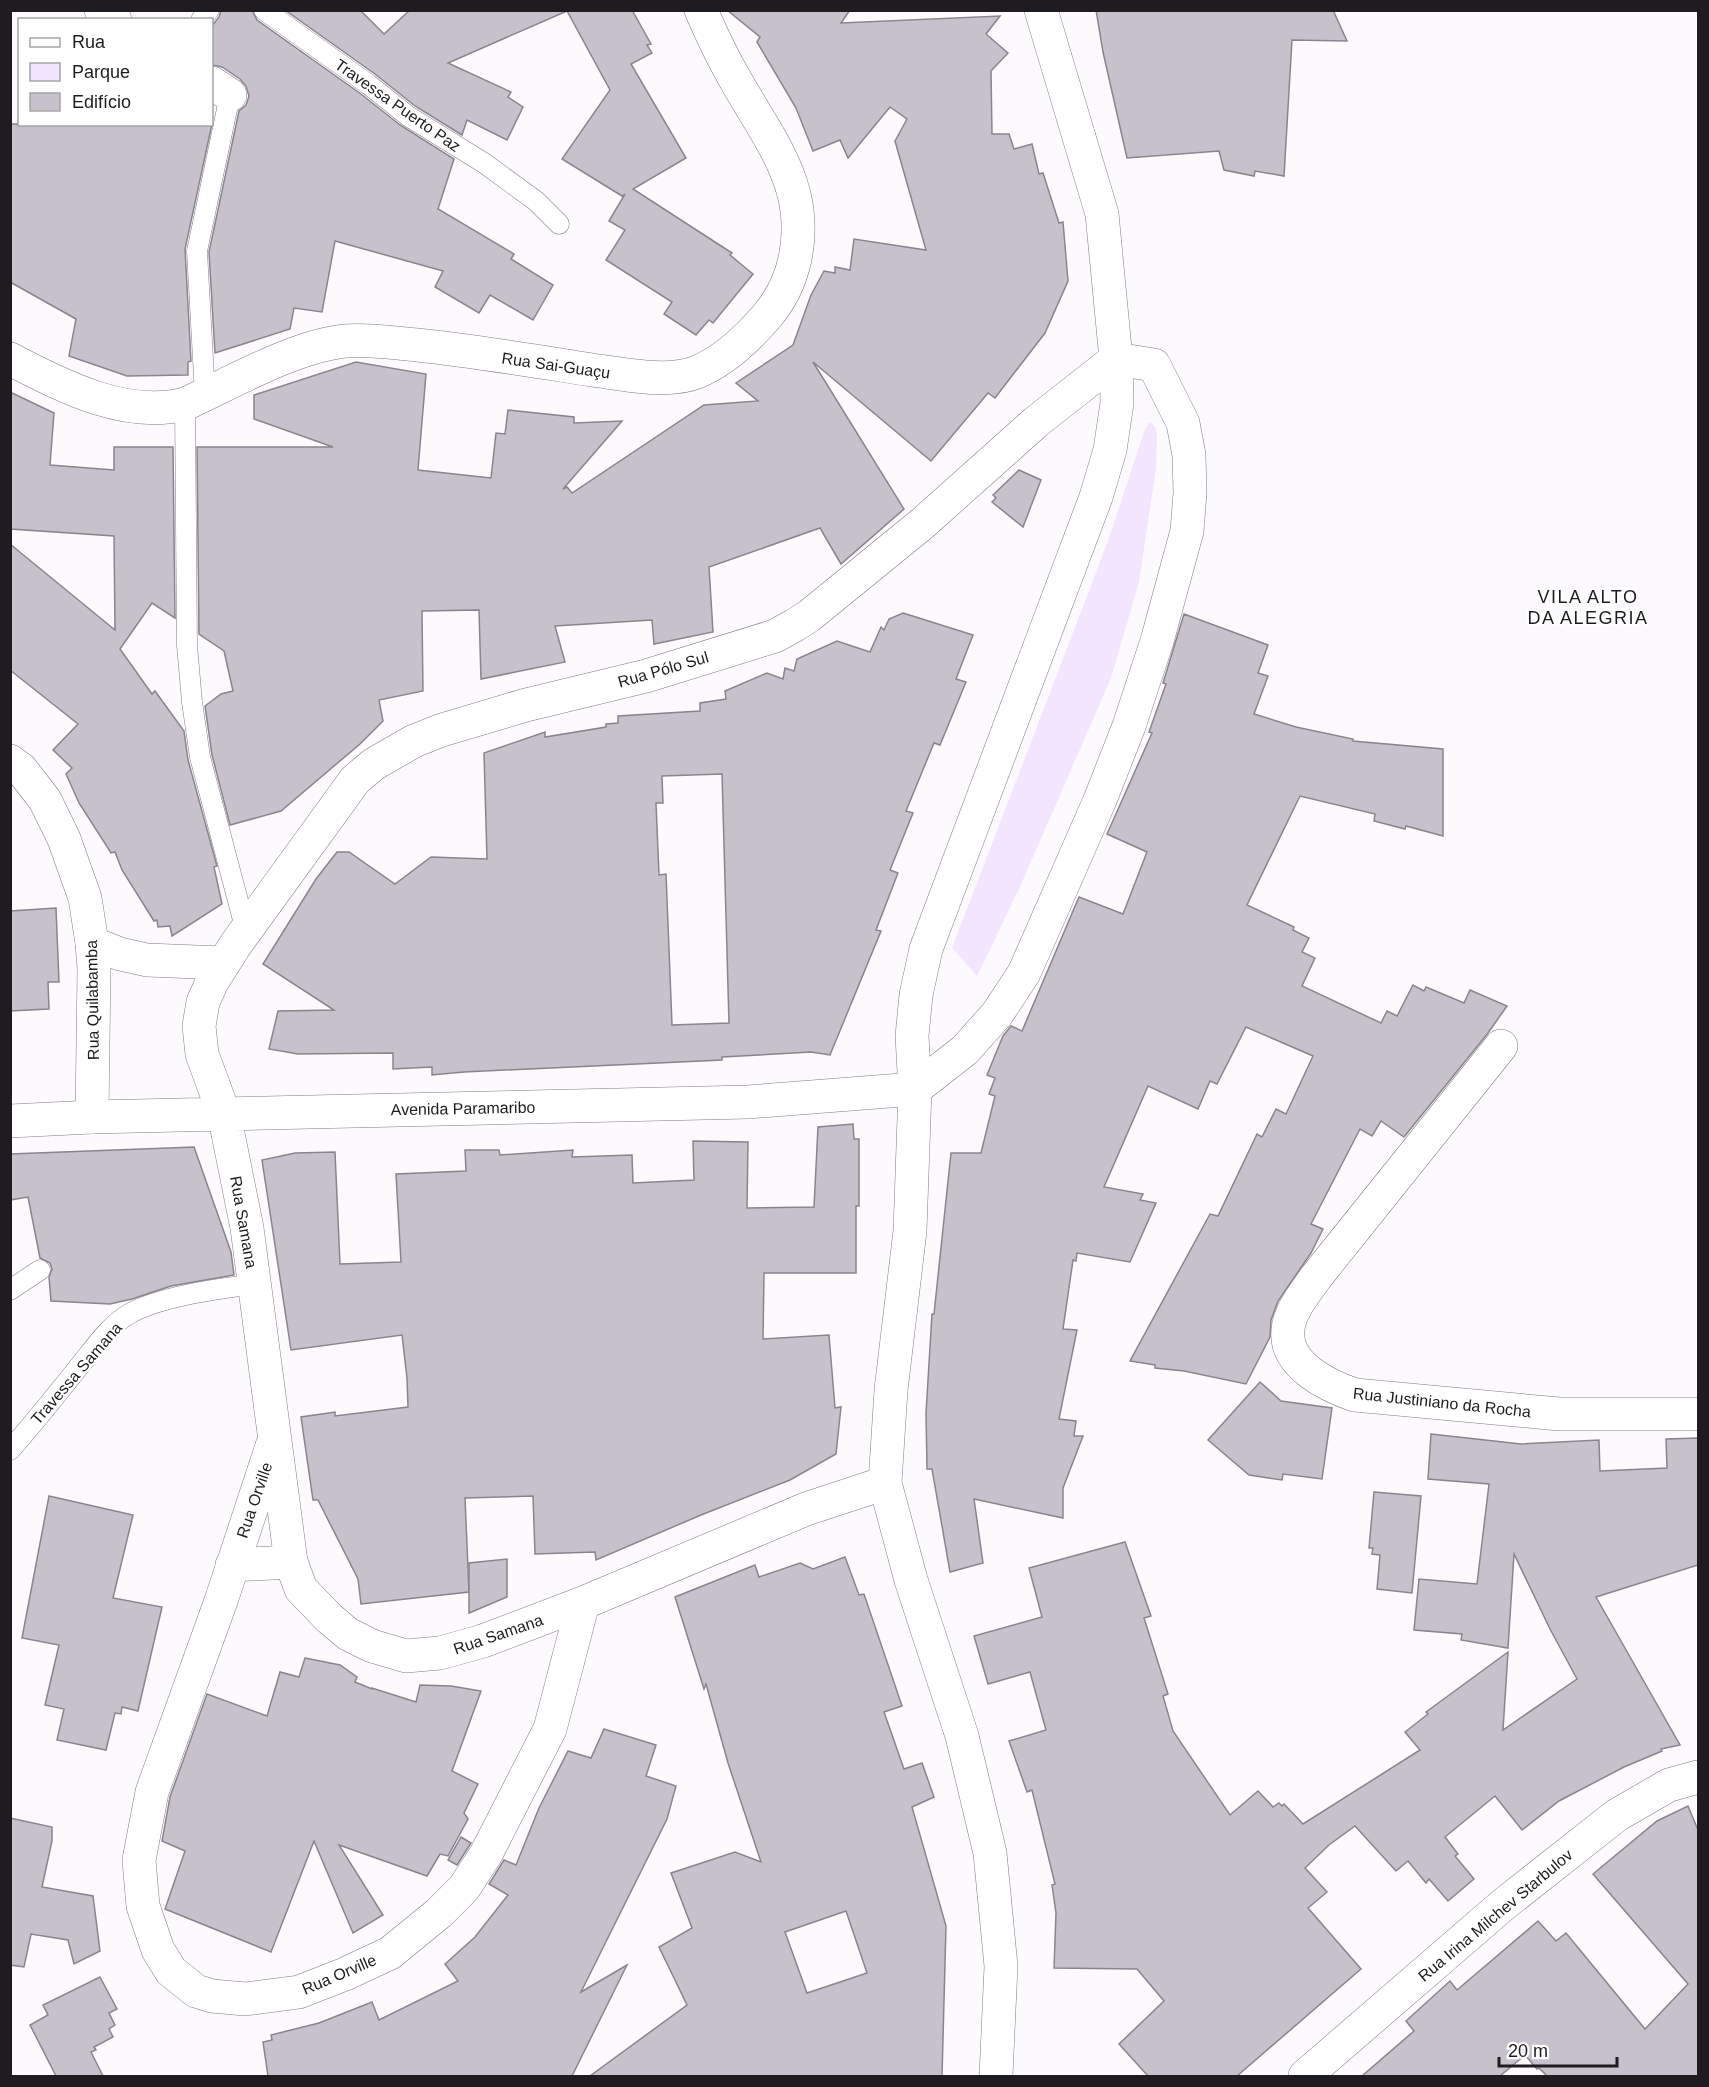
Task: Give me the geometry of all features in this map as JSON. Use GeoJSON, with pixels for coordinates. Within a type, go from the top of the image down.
{"type":"FeatureCollection","features":[{"type":"Feature","properties":{"kind":"street","name":"Rua Sai-Guaçu"},"geometry":{"type":"LineString","coordinates":[[10,359],[90,396],[136,408],[169,408],[195,399],[315,346],[346,341],[445,348],[633,376],[677,377],[696,372],[735,347],[756,329],[772,310],[793,271],[798,244],[794,194],[775,146],[734,78],[701,10]]}},
{"type":"Feature","properties":{"kind":"street"},"geometry":{"type":"LineString","coordinates":[[996,2076],[1001,1966],[990,1853],[963,1736],[911,1580],[885,1483],[891,1390],[910,1231],[915,1089],[912,1036],[916,995],[926,949],[1096,497],[1112,439],[1117,403],[1116,359],[1102,214],[1041,10]]}},
{"type":"Feature","properties":{"kind":"street"},"geometry":{"type":"LineString","coordinates":[[915,1089],[965,1050],[998,1014],[1024,973],[1100,801],[1129,726],[1175,580],[1187,531],[1190,493],[1189,455],[1183,423],[1154,365],[1116,359]]}},
{"type":"Feature","properties":{"kind":"street","name":"Rua Pólo Sul"},"geometry":{"type":"LineString","coordinates":[[224,1114],[202,1054],[199,1026],[203,1002],[223,963],[355,780],[388,755],[442,730],[526,705],[646,676],[775,636],[795,626],[923,523],[1036,422],[1116,359]]}},
{"type":"Feature","properties":{"kind":"street","name":"Rua Quilabamba"},"geometry":{"type":"LineString","coordinates":[[10,761],[21,769],[45,800],[64,839],[85,898],[94,969],[92,1117]]}},
{"type":"Feature","properties":{"kind":"street"},"geometry":{"type":"LineString","coordinates":[[92,943],[120,954],[147,960],[223,963]]}},
{"type":"Feature","properties":{"kind":"street","name":"Rua Justiniano da Rocha"},"geometry":{"type":"LineString","coordinates":[[1501,1046],[1316,1277],[1296,1307],[1287,1329],[1297,1362],[1331,1387],[1355,1395],[1559,1414],[1698,1414]]}},
{"type":"Feature","properties":{"kind":"street","name":"Avenida Paramaribo"},"geometry":{"type":"LineString","coordinates":[[10,1120],[748,1101],[915,1089]]}},
{"type":"Feature","properties":{"kind":"street","name":"Rua Samana"},"geometry":{"type":"LineString","coordinates":[[224,1114],[247,1228],[291,1562],[301,1589],[348,1634],[372,1646],[406,1656],[440,1653],[483,1641],[583,1604],[806,1509],[885,1483]]}},
{"type":"Feature","properties":{"kind":"street","name":"Rua Orville"},"geometry":{"type":"LineString","coordinates":[[276,1436],[152,1792],[139,1860],[143,1906],[158,1950],[171,1971],[196,1991],[212,1996],[245,1999],[299,1992],[390,1953],[439,1913],[464,1888],[486,1854],[550,1729],[583,1604]]}},
{"type":"Feature","properties":{"kind":"street","name":"Rua Orville"},"geometry":{"type":"LineString","coordinates":[[232,1565],[291,1562]]}},
{"type":"Feature","properties":{"kind":"street","name":"Rua Irina Milchev Starbulov"},"geometry":{"type":"LineString","coordinates":[[1305,2076],[1504,1904],[1609,1822],[1669,1785],[1698,1776]]}},
{"type":"Feature","properties":{"kind":"lane","name":"Travessa Puerto Paz"},"geometry":{"type":"LineString","coordinates":[[264,10],[368,84],[408,116],[484,163],[528,195],[559,224]]}},
{"type":"Feature","properties":{"kind":"lane"},"geometry":{"type":"LineString","coordinates":[[221,89],[197,251],[187,645],[200,757],[246,931]]}},
{"type":"Feature","properties":{"kind":"lane"},"geometry":{"type":"LineString","coordinates":[[10,1290],[40,1270]]}},
{"type":"Feature","properties":{"kind":"lane","name":"Travessa Samana"},"geometry":{"type":"LineString","coordinates":[[10,1450],[98,1343],[127,1315],[164,1302],[255,1284]]}},
{"type":"Feature","properties":{"kind":"green space"},"geometry":{"type":"Polygon","coordinates":[[[1150,422],[1155,427],[1157,435],[1156,468],[1139,582],[1111,678],[1019,889],[977,976],[952,948],[1107,544],[1145,429],[1150,422]]]}},
{"type":"Feature","properties":{"kind":"building"},"geometry":{"type":"Polygon","coordinates":[[[221,10],[252,10],[257,20],[361,94],[400,125],[454,159],[438,209],[514,254],[511,259],[553,285],[533,320],[490,295],[479,313],[435,287],[443,271],[335,241],[322,312],[294,308],[290,329],[215,353],[209,252],[239,111],[246,105],[249,96],[246,86],[240,79],[222,67],[213,65],[213,25],[221,10]]]}},
{"type":"Feature","properties":{"kind":"building"},"geometry":{"type":"Polygon","coordinates":[[[285,10],[360,10],[384,34],[410,10],[632,10],[651,44],[647,45],[652,53],[631,64],[686,158],[633,189],[732,253],[730,255],[753,274],[713,323],[709,320],[696,335],[664,314],[672,302],[606,260],[625,230],[609,221],[625,194],[622,196],[562,159],[610,90],[567,11],[448,63],[511,92],[508,97],[523,107],[507,140],[467,120],[462,135],[415,106],[375,74],[285,10]]]}},
{"type":"Feature","properties":{"kind":"building"},"geometry":{"type":"Polygon","coordinates":[[[727,10],[850,10],[841,23],[1000,16],[986,34],[1008,53],[991,71],[992,134],[1009,134],[1014,149],[1032,144],[1039,174],[1043,173],[1059,223],[1063,222],[1068,281],[1045,333],[995,398],[988,393],[931,461],[813,362],[904,509],[841,564],[820,528],[709,567],[713,632],[654,644],[652,620],[555,626],[565,662],[481,679],[479,610],[422,611],[423,691],[379,700],[383,721],[360,744],[281,811],[230,825],[212,755],[205,706],[221,694],[233,691],[224,651],[199,634],[197,447],[333,447],[254,419],[254,395],[356,362],[426,374],[418,470],[491,478],[496,433],[505,434],[508,410],[574,417],[574,423],[622,421],[563,489],[567,487],[572,493],[704,405],[758,401],[736,383],[793,345],[811,295],[824,271],[835,273],[835,267],[850,270],[854,239],[926,250],[895,141],[907,119],[890,107],[848,158],[840,140],[813,151],[796,108],[757,42],[760,37],[727,10]]]}},
{"type":"Feature","properties":{"kind":"building"},"geometry":{"type":"Polygon","coordinates":[[[1096,10],[1333,10],[1347,41],[1292,40],[1284,176],[1255,171],[1254,176],[1224,170],[1219,151],[1127,158],[1096,10]]]}},
{"type":"Feature","properties":{"kind":"building"},"geometry":{"type":"Polygon","coordinates":[[[10,124],[18,124],[18,126],[212,126],[185,249],[191,361],[188,362],[188,375],[127,376],[69,356],[76,319],[10,282],[10,124]]]}},
{"type":"Feature","properties":{"kind":"building"},"geometry":{"type":"Polygon","coordinates":[[[10,392],[54,413],[50,465],[114,470],[114,447],[173,447],[175,618],[152,603],[120,649],[152,694],[155,691],[184,731],[188,760],[217,866],[214,867],[222,904],[172,936],[170,926],[158,927],[157,920],[154,921],[122,870],[115,852],[111,853],[79,803],[66,774],[72,768],[53,750],[78,724],[10,670],[10,544],[115,630],[114,536],[10,529],[10,392]]]}},
{"type":"Feature","properties":{"kind":"building"},"geometry":{"type":"Polygon","coordinates":[[[1019,470],[1041,480],[1023,527],[992,502],[996,498],[993,495],[1019,470]]]}},
{"type":"Feature","properties":{"kind":"building"},"geometry":{"type":"Polygon","coordinates":[[[903,613],[973,635],[956,679],[966,682],[940,745],[934,743],[906,811],[913,813],[890,870],[898,873],[876,930],[881,931],[830,1055],[811,1052],[722,1057],[722,1060],[432,1075],[432,1067],[393,1069],[393,1053],[298,1054],[269,1049],[278,1011],[334,1010],[263,964],[316,879],[337,852],[349,852],[395,884],[431,857],[487,859],[484,753],[545,732],[545,737],[606,727],[606,724],[618,723],[618,716],[700,711],[700,703],[726,699],[725,691],[767,673],[783,679],[785,668],[794,671],[797,659],[837,641],[870,652],[881,627],[884,630],[889,619],[903,613]],[[722,774],[662,776],[663,803],[656,803],[659,875],[666,874],[672,1025],[729,1023],[722,774]]]}},
{"type":"Feature","properties":{"kind":"building"},"geometry":{"type":"Polygon","coordinates":[[[1184,614],[1268,645],[1258,673],[1268,676],[1254,714],[1296,727],[1353,739],[1353,741],[1443,749],[1443,836],[1406,826],[1405,829],[1374,821],[1375,814],[1300,796],[1247,905],[1294,927],[1293,930],[1309,938],[1302,952],[1315,958],[1302,986],[1381,1023],[1387,1011],[1397,1016],[1413,985],[1424,991],[1426,987],[1464,1003],[1470,990],[1507,1006],[1404,1137],[1381,1121],[1372,1136],[1360,1129],[1311,1224],[1323,1229],[1311,1253],[1278,1301],[1271,1320],[1270,1337],[1246,1384],[1184,1371],[1155,1368],[1155,1365],[1130,1361],[1210,1214],[1218,1216],[1257,1134],[1262,1137],[1276,1109],[1286,1114],[1313,1056],[1246,1027],[1217,1084],[1210,1081],[1198,1109],[1148,1086],[1104,1187],[1143,1194],[1140,1200],[1156,1203],[1130,1262],[1077,1253],[1076,1261],[1073,1260],[1063,1329],[1077,1330],[1059,1419],[1076,1421],[1074,1436],[1083,1436],[1063,1488],[1063,1518],[974,1499],[983,1563],[950,1572],[932,1469],[927,1469],[926,1413],[932,1314],[934,1314],[951,1153],[981,1153],[995,1096],[989,1094],[995,1078],[987,1075],[1003,1036],[1011,1026],[1022,1031],[1079,897],[1123,914],[1147,852],[1107,834],[1152,733],[1149,732],[1166,684],[1163,683],[1184,614]]]}},
{"type":"Feature","properties":{"kind":"building"},"geometry":{"type":"Polygon","coordinates":[[[56,908],[59,982],[48,982],[49,1009],[10,1011],[10,911],[56,908]]]}},
{"type":"Feature","properties":{"kind":"building"},"geometry":{"type":"Polygon","coordinates":[[[853,1124],[854,1139],[859,1139],[856,1273],[764,1273],[763,1339],[829,1335],[835,1408],[841,1407],[836,1454],[790,1480],[596,1560],[595,1552],[535,1554],[533,1496],[465,1498],[469,1592],[361,1604],[358,1579],[318,1500],[313,1500],[301,1417],[335,1412],[335,1416],[408,1407],[402,1335],[291,1350],[262,1160],[295,1153],[335,1152],[340,1264],[401,1262],[396,1174],[466,1171],[465,1150],[499,1150],[500,1155],[573,1150],[572,1157],[632,1155],[633,1183],[694,1180],[693,1141],[748,1142],[747,1208],[814,1207],[818,1127],[853,1124]]]}},
{"type":"Feature","properties":{"kind":"building"},"geometry":{"type":"Polygon","coordinates":[[[194,1147],[231,1252],[234,1275],[171,1286],[110,1304],[51,1301],[49,1277],[52,1269],[50,1263],[40,1258],[28,1197],[10,1200],[10,1154],[194,1147]]]}},
{"type":"Feature","properties":{"kind":"building"},"geometry":{"type":"Polygon","coordinates":[[[1260,1382],[1281,1401],[1332,1408],[1322,1479],[1283,1474],[1282,1480],[1249,1475],[1208,1440],[1260,1382]]]}},
{"type":"Feature","properties":{"kind":"building"},"geometry":{"type":"Polygon","coordinates":[[[1431,1434],[1521,1444],[1599,1440],[1600,1471],[1667,1468],[1666,1439],[1698,1438],[1698,1565],[1596,1597],[1680,1745],[1661,1749],[1662,1751],[1624,1767],[1559,1801],[1522,1830],[1495,1796],[1445,1837],[1458,1854],[1455,1856],[1474,1879],[1448,1901],[1429,1879],[1426,1883],[1408,1861],[1396,1871],[1355,1826],[1329,1845],[1305,1868],[1327,1892],[1308,1908],[1361,1969],[1237,2076],[1148,2076],[1119,2044],[1164,2001],[1137,1969],[1054,1968],[1056,1913],[1052,1885],[1055,1884],[1032,1790],[1027,1792],[1009,1741],[1046,1730],[1030,1672],[988,1684],[974,1636],[1042,1617],[1029,1568],[1125,1542],[1151,1616],[1144,1618],[1168,1694],[1163,1696],[1173,1731],[1230,1815],[1258,1791],[1273,1807],[1279,1803],[1282,1806],[1284,1804],[1303,1824],[1420,1750],[1405,1732],[1428,1714],[1426,1712],[1508,1652],[1503,1730],[1577,1679],[1514,1554],[1508,1648],[1461,1640],[1462,1634],[1414,1630],[1419,1579],[1477,1584],[1489,1484],[1428,1479],[1431,1434]]]}},
{"type":"Feature","properties":{"kind":"building"},"geometry":{"type":"Polygon","coordinates":[[[1374,1492],[1421,1496],[1412,1593],[1377,1589],[1380,1555],[1372,1554],[1373,1548],[1369,1548],[1374,1492]]]}},
{"type":"Feature","properties":{"kind":"building"},"geometry":{"type":"Polygon","coordinates":[[[49,1496],[133,1515],[113,1598],[162,1607],[138,1711],[122,1707],[121,1714],[115,1713],[106,1750],[57,1740],[64,1709],[45,1705],[59,1645],[22,1638],[49,1496]]]}},
{"type":"Feature","properties":{"kind":"building"},"geometry":{"type":"Polygon","coordinates":[[[845,1557],[859,1595],[864,1594],[902,1706],[884,1712],[904,1769],[922,1763],[934,1797],[912,1807],[946,1926],[942,2076],[590,2076],[687,2005],[659,1947],[692,1928],[671,1873],[735,1852],[761,1862],[728,1763],[706,1684],[704,1689],[675,1597],[755,1565],[759,1577],[800,1563],[813,1569],[845,1557]],[[846,1911],[785,1932],[807,1993],[867,1973],[846,1911]]]}},
{"type":"Feature","properties":{"kind":"building"},"geometry":{"type":"Polygon","coordinates":[[[507,1559],[507,1597],[469,1613],[469,1563],[507,1559]]]}},
{"type":"Feature","properties":{"kind":"building"},"geometry":{"type":"Polygon","coordinates":[[[305,1658],[340,1665],[357,1677],[355,1682],[416,1702],[420,1685],[451,1686],[481,1691],[452,1771],[478,1784],[464,1813],[468,1819],[448,1856],[440,1854],[427,1876],[339,1845],[383,1915],[353,1933],[314,1841],[271,1952],[165,1909],[185,1851],[162,1841],[170,1797],[207,1694],[267,1716],[280,1672],[299,1677],[305,1658]]]}},
{"type":"Feature","properties":{"kind":"building"},"geometry":{"type":"Polygon","coordinates":[[[604,1729],[656,1745],[646,1776],[676,1786],[667,1819],[581,1992],[627,1965],[572,2076],[268,2076],[263,2042],[272,2040],[271,2035],[319,2023],[372,2002],[379,2020],[458,1981],[445,1964],[475,1937],[508,1895],[489,1884],[504,1860],[516,1865],[539,1808],[568,1751],[591,1758],[604,1729]]]}},
{"type":"Feature","properties":{"kind":"building"},"geometry":{"type":"Polygon","coordinates":[[[1688,1806],[1698,1830],[1698,2076],[1547,2076],[1539,2068],[1537,2069],[1525,2055],[1500,2076],[1362,2076],[1414,2031],[1406,2021],[1450,1981],[1457,1990],[1538,1921],[1556,1941],[1566,1933],[1645,2029],[1688,1984],[1593,1874],[1657,1821],[1688,1806]]]}},
{"type":"Feature","properties":{"kind":"building"},"geometry":{"type":"Polygon","coordinates":[[[10,1818],[52,1827],[52,1841],[42,1887],[93,1896],[100,1951],[74,1964],[68,1940],[31,1934],[24,1967],[10,1965],[10,1818]]]}},
{"type":"Feature","properties":{"kind":"building"},"geometry":{"type":"Polygon","coordinates":[[[461,1837],[471,1843],[457,1865],[448,1860],[461,1837]]]}},
{"type":"Feature","properties":{"kind":"building"},"geometry":{"type":"Polygon","coordinates":[[[100,1977],[117,2009],[109,2013],[115,2025],[109,2029],[113,2037],[94,2047],[96,2050],[91,2052],[103,2076],[56,2076],[30,2025],[48,2015],[43,2005],[100,1977]]]}},
{"type":"Feature","properties":{"kind":"district","name":"VILA ALTO DA ALEGRIA"},"geometry":{"type":"Point","coordinates":[1588,607]}}]}
